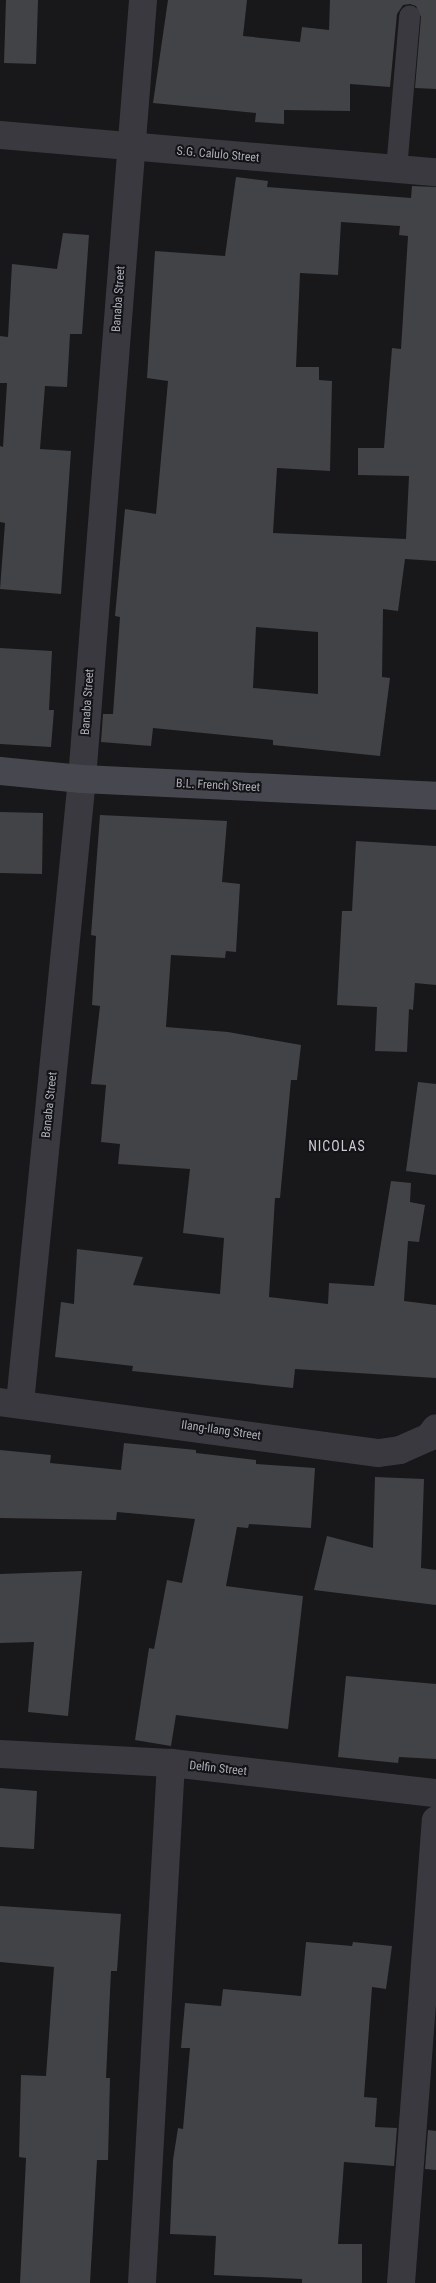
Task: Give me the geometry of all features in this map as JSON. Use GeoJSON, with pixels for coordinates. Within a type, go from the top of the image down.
{"type":"FeatureCollection","features":[{"type":"Feature","properties":{"kind":"street","name":"Banaba Street"},"geometry":{"type":"LineString","coordinates":[[10,1403],[82,779],[143,0]]}},
{"type":"Feature","properties":{"kind":"street","name":"S.G. Calulo Street"},"geometry":{"type":"LineString","coordinates":[[0,135],[131,148],[436,172]]}},
{"type":"Feature","properties":{"kind":"street","name":"B.L. French Street"},"geometry":{"type":"LineString","coordinates":[[0,771],[82,779],[436,796]]}},
{"type":"Feature","properties":{"kind":"street","name":"Ilang-Ilang Street"},"geometry":{"type":"LineString","coordinates":[[10,1403],[379,1453],[400,1450],[428,1437],[436,1428]]}},
{"type":"Feature","properties":{"kind":"street","name":"Delfin Street"},"geometry":{"type":"LineString","coordinates":[[0,1754],[171,1763],[436,1793]]}},
{"type":"Feature","properties":{"kind":"street"},"geometry":{"type":"LineString","coordinates":[[142,2283],[171,1763]]}},
{"type":"Feature","properties":{"kind":"street"},"geometry":{"type":"LineString","coordinates":[[402,2283],[436,1820]]}},
{"type":"Feature","properties":{"kind":"lane"},"geometry":{"type":"LineString","coordinates":[[396,169],[409,16]]}},
{"type":"Feature","properties":{"kind":"building"},"geometry":{"type":"Polygon","coordinates":[[[6,0],[38,0],[36,64],[4,63],[6,0]]]}},
{"type":"Feature","properties":{"kind":"building"},"geometry":{"type":"Polygon","coordinates":[[[168,0],[247,0],[243,36],[300,42],[302,27],[329,30],[330,0],[436,0],[436,89],[415,88],[421,17],[416,6],[410,4],[403,5],[397,14],[390,87],[350,84],[350,111],[284,110],[284,124],[255,122],[256,113],[153,103],[168,0]]]}},
{"type":"Feature","properties":{"kind":"building"},"geometry":{"type":"Polygon","coordinates":[[[236,177],[268,181],[267,187],[411,198],[412,186],[436,187],[436,561],[405,559],[398,611],[383,609],[382,677],[390,678],[380,756],[273,745],[273,740],[153,728],[151,746],[101,742],[103,714],[113,714],[120,617],[115,616],[125,509],[156,514],[168,381],[147,378],[155,251],[225,256],[236,177]],[[341,222],[338,275],[300,273],[296,367],[319,367],[319,380],[332,381],[330,471],[277,468],[273,533],[406,539],[409,476],[358,475],[358,448],[384,448],[392,348],[401,349],[408,236],[399,235],[400,226],[341,222]],[[256,627],[253,688],[318,694],[318,632],[256,627]]]}},
{"type":"Feature","properties":{"kind":"building"},"geometry":{"type":"Polygon","coordinates":[[[63,233],[89,235],[82,334],[70,334],[67,387],[45,386],[40,449],[71,451],[61,594],[0,589],[5,523],[0,522],[0,446],[3,447],[7,383],[0,383],[0,336],[8,337],[12,264],[57,269],[63,233]]]}},
{"type":"Feature","properties":{"kind":"building"},"geometry":{"type":"Polygon","coordinates":[[[0,648],[52,651],[49,710],[54,710],[51,747],[0,744],[0,648]]]}},
{"type":"Feature","properties":{"kind":"building"},"geometry":{"type":"Polygon","coordinates":[[[0,812],[43,813],[42,874],[0,873],[0,812]]]}},
{"type":"Feature","properties":{"kind":"building"},"geometry":{"type":"Polygon","coordinates":[[[100,815],[227,821],[222,882],[240,884],[236,952],[226,951],[225,958],[171,955],[166,1027],[228,1032],[301,1045],[297,1080],[291,1080],[280,1198],[275,1198],[269,1297],[328,1304],[329,1283],[374,1286],[391,1181],[411,1183],[410,1202],[425,1205],[419,1242],[408,1241],[404,1301],[436,1305],[436,1378],[295,1369],[293,1388],[132,1371],[133,1366],[55,1357],[61,1302],[74,1304],[77,1249],[143,1257],[133,1285],[220,1294],[224,1238],[183,1233],[190,1169],[118,1164],[120,1144],[101,1142],[106,1085],[91,1084],[100,1006],[92,1005],[96,936],[91,935],[100,815]]]}},
{"type":"Feature","properties":{"kind":"building"},"geometry":{"type":"Polygon","coordinates":[[[356,841],[436,846],[436,985],[415,983],[413,1010],[409,1009],[407,1052],[375,1051],[377,1007],[337,1005],[342,911],[352,911],[356,841]]]}},
{"type":"Feature","properties":{"kind":"building"},"geometry":{"type":"Polygon","coordinates":[[[418,1082],[436,1084],[436,1175],[406,1171],[418,1082]]]}},
{"type":"Feature","properties":{"kind":"building"},"geometry":{"type":"Polygon","coordinates":[[[124,1443],[196,1450],[196,1453],[256,1460],[256,1464],[315,1468],[311,1528],[249,1524],[248,1528],[237,1527],[226,1586],[303,1596],[288,1729],[176,1715],[171,1746],[135,1740],[149,1648],[154,1649],[167,1580],[182,1583],[195,1519],[117,1512],[116,1520],[0,1518],[0,1450],[51,1455],[50,1463],[121,1470],[124,1443]]]}},
{"type":"Feature","properties":{"kind":"building"},"geometry":{"type":"Polygon","coordinates":[[[375,1477],[424,1479],[421,1568],[436,1570],[436,1605],[314,1590],[327,1536],[373,1548],[375,1477]]]}},
{"type":"Feature","properties":{"kind":"building"},"geometry":{"type":"Polygon","coordinates":[[[82,1571],[68,1716],[28,1712],[34,1642],[0,1643],[0,1574],[82,1571]]]}},
{"type":"Feature","properties":{"kind":"building"},"geometry":{"type":"Polygon","coordinates":[[[346,1676],[436,1684],[436,1759],[399,1757],[398,1763],[338,1757],[346,1676]]]}},
{"type":"Feature","properties":{"kind":"building"},"geometry":{"type":"Polygon","coordinates":[[[0,1788],[37,1791],[34,1849],[0,1847],[0,1788]]]}},
{"type":"Feature","properties":{"kind":"building"},"geometry":{"type":"Polygon","coordinates":[[[0,1906],[121,1914],[117,1971],[111,1971],[106,2078],[110,2078],[108,2160],[97,2160],[90,2283],[20,2283],[26,2158],[19,2157],[21,2075],[46,2076],[54,1967],[0,1962],[0,1906]]]}},
{"type":"Feature","properties":{"kind":"building"},"geometry":{"type":"Polygon","coordinates":[[[306,1942],[352,1946],[353,1942],[392,1946],[386,1989],[372,1987],[364,2097],[377,2098],[375,2127],[397,2128],[394,2166],[344,2162],[338,2244],[362,2244],[362,2283],[302,2283],[302,2279],[214,2275],[216,2236],[170,2234],[173,2160],[178,2128],[183,2129],[190,2048],[181,2048],[185,2003],[221,2006],[223,1989],[301,1996],[306,1942]]]}},
{"type":"Feature","properties":{"kind":"building"},"geometry":{"type":"Polygon","coordinates":[[[428,2130],[436,2131],[436,2170],[425,2169],[428,2130]]]}},
{"type":"Feature","properties":{"kind":"district","name":"NICOLAS"},"geometry":{"type":"Point","coordinates":[337,1146]}}]}
